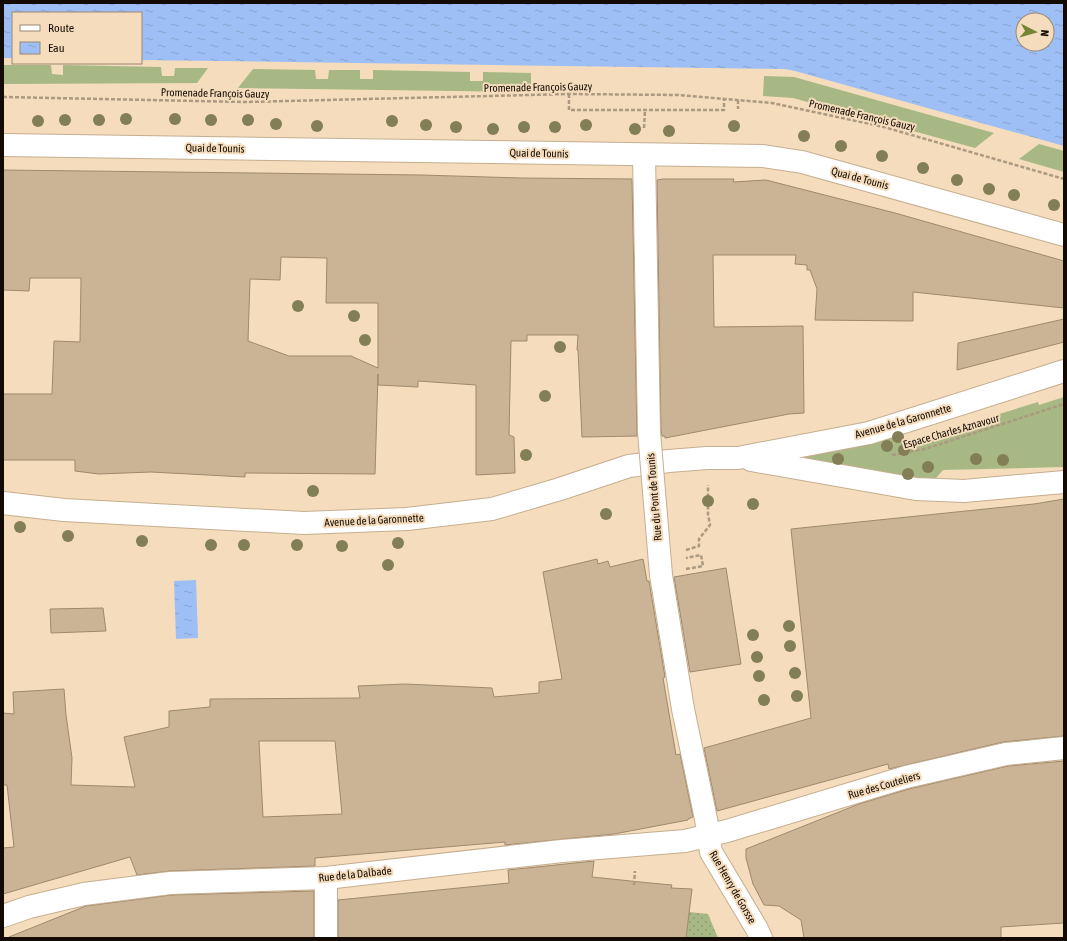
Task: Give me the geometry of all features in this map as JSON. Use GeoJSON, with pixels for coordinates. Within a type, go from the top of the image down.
{"type":"FeatureCollection","features":[{"type":"Feature","properties":{"kind":"street","name":"Quai de Tounis"},"geometry":{"type":"LineString","coordinates":[[3,145],[763,156],[802,162],[1064,234]]}},
{"type":"Feature","properties":{"kind":"street","name":"Rue du Pont de Tounis"},"geometry":{"type":"LineString","coordinates":[[644,155],[649,432],[671,573],[683,709],[706,819],[708,836]]}},
{"type":"Feature","properties":{"kind":"street","name":"Avenue de la Garonnette"},"geometry":{"type":"LineString","coordinates":[[3,503],[71,510],[304,523],[407,519],[492,509],[560,489],[629,466],[669,461],[738,458],[869,433],[1064,371]]}},
{"type":"Feature","properties":{"kind":"street","name":"Avenue de la Garonnette"},"geometry":{"type":"LineString","coordinates":[[738,458],[916,489],[964,491],[1064,482]]}},
{"type":"Feature","properties":{"kind":"street","name":"Rue des Couteliers"},"geometry":{"type":"LineString","coordinates":[[708,836],[727,832],[906,777],[1006,754],[1064,748]]}},
{"type":"Feature","properties":{"kind":"street","name":"Rue de la Dalbade"},"geometry":{"type":"LineString","coordinates":[[3,916],[29,907],[84,894],[170,883],[326,878],[562,851],[685,841],[708,836]]}},
{"type":"Feature","properties":{"kind":"street","name":"Rue Henry de Gorsse"},"geometry":{"type":"LineString","coordinates":[[708,836],[711,852],[761,938]]}},
{"type":"Feature","properties":{"kind":"street"},"geometry":{"type":"LineString","coordinates":[[326,878],[326,938]]}},
{"type":"Feature","properties":{"kind":"path","name":"Promenade François Gauzy"},"geometry":{"type":"LineString","coordinates":[[3,97],[246,102],[569,94],[678,95],[772,103],[884,127],[1064,179]]}},
{"type":"Feature","properties":{"kind":"path"},"geometry":{"type":"LineString","coordinates":[[569,94],[569,110],[724,110],[724,99]]}},
{"type":"Feature","properties":{"kind":"path"},"geometry":{"type":"LineString","coordinates":[[738,100],[738,109]]}},
{"type":"Feature","properties":{"kind":"path","name":"Espace Charles Aznavour"},"geometry":{"type":"LineString","coordinates":[[886,457],[925,449],[1064,404]]}},
{"type":"Feature","properties":{"kind":"path"},"geometry":{"type":"LineString","coordinates":[[679,551],[698,546],[699,539],[710,525],[708,514]]}},
{"type":"Feature","properties":{"kind":"path"},"geometry":{"type":"LineString","coordinates":[[671,573],[703,566],[701,555],[681,559]]}},
{"type":"Feature","properties":{"kind":"green space"},"geometry":{"type":"Polygon","coordinates":[[[3,65],[51,65],[52,74],[63,75],[63,65],[161,67],[162,76],[174,76],[175,68],[208,68],[197,83],[3,84],[3,65]]]}},
{"type":"Feature","properties":{"kind":"green space"},"geometry":{"type":"Polygon","coordinates":[[[253,69],[315,70],[316,79],[328,79],[329,70],[360,70],[360,79],[373,79],[373,70],[470,72],[470,81],[483,81],[483,72],[531,73],[531,92],[238,88],[253,69]]]}},
{"type":"Feature","properties":{"kind":"green space"},"geometry":{"type":"Polygon","coordinates":[[[764,76],[794,77],[994,133],[975,148],[793,98],[763,96],[764,76]]]}},
{"type":"Feature","properties":{"kind":"green space"},"geometry":{"type":"Polygon","coordinates":[[[1039,144],[1064,151],[1064,172],[1019,159],[1039,144]]]}},
{"type":"Feature","properties":{"kind":"green space"},"geometry":{"type":"Polygon","coordinates":[[[1064,397],[1064,467],[943,470],[936,478],[935,484],[805,461],[806,453],[901,431],[906,443],[1038,402],[1039,405],[1064,397]]]}},
{"type":"Feature","properties":{"kind":"green space"},"geometry":{"type":"Polygon","coordinates":[[[689,912],[708,914],[718,938],[686,938],[689,912]]]}},
{"type":"Feature","properties":{"kind":"water"},"geometry":{"type":"Polygon","coordinates":[[[3,3],[1064,3],[1064,146],[785,69],[142,60],[142,12],[12,12],[12,58],[3,58],[3,3]]]}},
{"type":"Feature","properties":{"kind":"water"},"geometry":{"type":"Polygon","coordinates":[[[196,580],[198,638],[176,639],[174,581],[196,580]]]}},
{"type":"Feature","properties":{"kind":"building"},"geometry":{"type":"Polygon","coordinates":[[[3,170],[632,179],[637,436],[582,437],[577,350],[578,335],[527,335],[527,341],[511,341],[509,435],[514,437],[515,473],[476,475],[476,385],[418,381],[418,387],[378,385],[378,374],[375,474],[245,473],[245,477],[151,472],[99,474],[75,471],[75,460],[3,460],[3,394],[52,394],[54,341],[80,342],[81,278],[30,278],[29,291],[3,290],[3,170]],[[281,257],[280,280],[250,279],[248,341],[289,356],[351,356],[378,368],[378,303],[326,303],[327,258],[281,257]]]}},
{"type":"Feature","properties":{"kind":"building"},"geometry":{"type":"Polygon","coordinates":[[[734,179],[733,182],[766,180],[895,213],[1064,261],[1064,308],[913,292],[913,321],[815,320],[817,289],[810,270],[807,270],[807,265],[795,264],[796,255],[713,255],[714,327],[803,326],[804,413],[789,414],[665,438],[665,436],[662,436],[661,431],[657,180],[734,179]]]}},
{"type":"Feature","properties":{"kind":"building"},"geometry":{"type":"Polygon","coordinates":[[[1064,319],[1064,342],[957,370],[958,343],[1064,319]]]}},
{"type":"Feature","properties":{"kind":"building"},"geometry":{"type":"Polygon","coordinates":[[[1064,499],[1064,736],[1003,742],[889,769],[888,764],[717,811],[704,748],[811,718],[791,529],[1034,504],[1064,499]]]}},
{"type":"Feature","properties":{"kind":"building"},"geometry":{"type":"Polygon","coordinates":[[[597,559],[598,564],[608,561],[610,567],[643,559],[647,581],[649,581],[676,755],[680,754],[693,817],[688,820],[614,834],[505,845],[505,842],[315,858],[315,866],[170,871],[137,875],[130,857],[3,894],[3,848],[14,847],[7,785],[3,785],[3,713],[14,714],[13,692],[64,689],[72,758],[71,785],[135,787],[124,737],[169,727],[169,711],[210,707],[210,699],[360,698],[358,686],[405,684],[492,688],[494,697],[539,693],[539,682],[562,679],[543,572],[597,559]],[[259,741],[263,817],[342,814],[335,741],[259,741]]]}},
{"type":"Feature","properties":{"kind":"building"},"geometry":{"type":"Polygon","coordinates":[[[726,568],[741,664],[690,672],[674,577],[726,568]]]}},
{"type":"Feature","properties":{"kind":"building"},"geometry":{"type":"Polygon","coordinates":[[[103,608],[106,631],[51,633],[50,609],[103,608]]]}},
{"type":"Feature","properties":{"kind":"building"},"geometry":{"type":"Polygon","coordinates":[[[1064,761],[1064,923],[1001,927],[1001,938],[804,938],[801,920],[779,906],[764,905],[753,884],[746,858],[746,849],[859,804],[909,789],[1008,766],[1064,761]]]}},
{"type":"Feature","properties":{"kind":"building"},"geometry":{"type":"Polygon","coordinates":[[[594,861],[592,877],[672,885],[671,888],[692,889],[686,938],[338,938],[338,900],[509,883],[508,870],[594,861]]]}},
{"type":"Feature","properties":{"kind":"building"},"geometry":{"type":"Polygon","coordinates":[[[314,891],[314,938],[9,938],[86,906],[171,895],[314,891]]]}}]}
